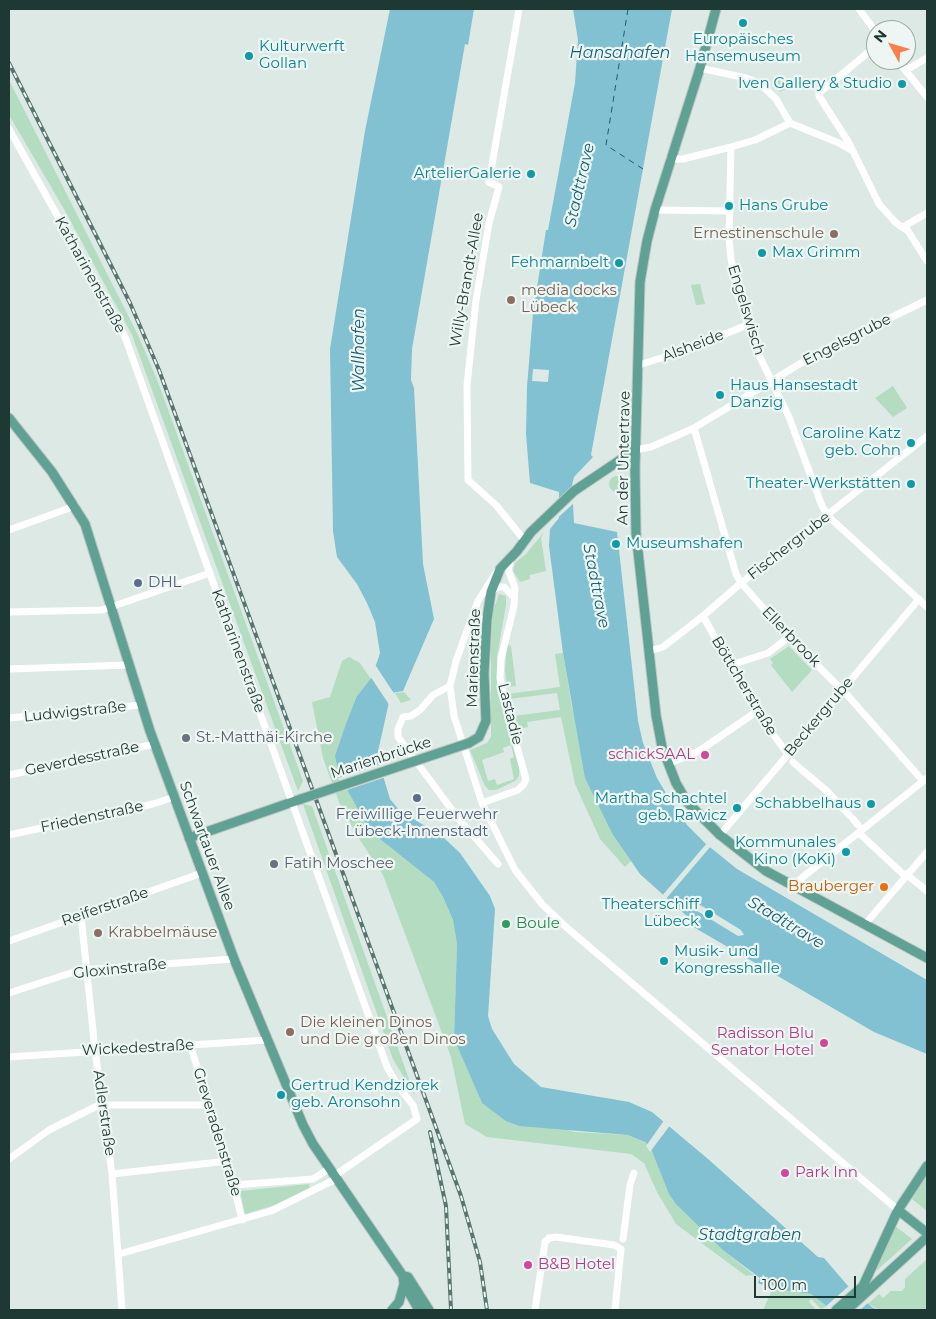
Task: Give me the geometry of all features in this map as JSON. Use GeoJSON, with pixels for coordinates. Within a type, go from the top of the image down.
{"type":"FeatureCollection","features":[{"type":"Feature","properties":{"kind":"main road","name":"An der Untertrave"},"geometry":{"type":"LineString","coordinates":[[716,9],[700,68],[654,210],[640,282],[635,450],[636,534],[656,715],[668,764],[686,802],[720,835],[766,871],[866,923],[927,958]]}},
{"type":"Feature","properties":{"kind":"main road","name":"Schwartauer Allee"},"geometry":{"type":"LineString","coordinates":[[9,418],[75,506],[93,545],[141,705],[174,797],[234,959],[303,1125],[333,1175],[404,1280],[419,1310]]}},
{"type":"Feature","properties":{"kind":"main road"},"geometry":{"type":"LineString","coordinates":[[500,569],[525,541],[574,494],[590,480],[635,450]]}},
{"type":"Feature","properties":{"kind":"main road","name":"Marienstraße"},"geometry":{"type":"LineString","coordinates":[[469,743],[479,737],[486,721],[484,674],[487,620],[492,592],[500,569]]}},
{"type":"Feature","properties":{"kind":"main road","name":"Marienbrücke"},"geometry":{"type":"LineString","coordinates":[[296,800],[469,743]]}},
{"type":"Feature","properties":{"kind":"main road"},"geometry":{"type":"LineString","coordinates":[[189,838],[296,800]]}},
{"type":"Feature","properties":{"kind":"main road"},"geometry":{"type":"LineString","coordinates":[[847,1310],[863,1292],[898,1210],[927,1166]]}},
{"type":"Feature","properties":{"kind":"main road"},"geometry":{"type":"LineString","coordinates":[[898,1210],[927,1233]]}},
{"type":"Feature","properties":{"kind":"main road"},"geometry":{"type":"LineString","coordinates":[[836,1310],[863,1292],[927,1237]]}},
{"type":"Feature","properties":{"kind":"main road","name":"Schwartauer Allee"},"geometry":{"type":"LineString","coordinates":[[404,1280],[408,1277],[429,1310]]}},
{"type":"Feature","properties":{"kind":"main road"},"geometry":{"type":"LineString","coordinates":[[392,1310],[400,1302],[404,1280]]}},
{"type":"Feature","properties":{"kind":"main road"},"geometry":{"type":"LineString","coordinates":[[419,1310],[440,1310]]}},
{"type":"Feature","properties":{"kind":"street","name":"Willy-Brandt-Allee"},"geometry":{"type":"LineString","coordinates":[[519,9],[489,182],[499,187],[490,223],[476,300],[469,351],[467,398],[468,480],[496,505],[525,541]]}},
{"type":"Feature","properties":{"kind":"street"},"geometry":{"type":"LineString","coordinates":[[859,9],[867,20]]}},
{"type":"Feature","properties":{"kind":"street"},"geometry":{"type":"LineString","coordinates":[[866,54],[819,93],[880,204],[896,224],[903,227],[927,261]]}},
{"type":"Feature","properties":{"kind":"street"},"geometry":{"type":"LineString","coordinates":[[916,64],[927,58]]}},
{"type":"Feature","properties":{"kind":"street"},"geometry":{"type":"LineString","coordinates":[[700,68],[746,78],[759,83],[776,100],[790,123],[839,143],[851,150]]}},
{"type":"Feature","properties":{"kind":"street"},"geometry":{"type":"LineString","coordinates":[[906,70],[927,97]]}},
{"type":"Feature","properties":{"kind":"street"},"geometry":{"type":"LineString","coordinates":[[670,159],[683,158],[755,140],[790,123]]}},
{"type":"Feature","properties":{"kind":"street","name":"Katharinenstraße"},"geometry":{"type":"LineString","coordinates":[[9,130],[125,337],[210,573],[296,800],[387,1067],[398,1086],[413,1105],[416,1119],[333,1175]]}},
{"type":"Feature","properties":{"kind":"street","name":"Engelswisch"},"geometry":{"type":"LineString","coordinates":[[731,147],[730,259],[747,325],[771,382],[789,417],[822,506],[828,516]]}},
{"type":"Feature","properties":{"kind":"street"},"geometry":{"type":"LineString","coordinates":[[654,210],[730,211]]}},
{"type":"Feature","properties":{"kind":"street"},"geometry":{"type":"LineString","coordinates":[[903,227],[927,213]]}},
{"type":"Feature","properties":{"kind":"street","name":"Engelsgrube"},"geometry":{"type":"LineString","coordinates":[[635,450],[651,447],[694,428],[840,342],[927,300]]}},
{"type":"Feature","properties":{"kind":"street","name":"Alsheide"},"geometry":{"type":"LineString","coordinates":[[639,365],[683,351],[747,325]]}},
{"type":"Feature","properties":{"kind":"street"},"geometry":{"type":"LineString","coordinates":[[694,428],[736,574],[741,583]]}},
{"type":"Feature","properties":{"kind":"street","name":"Fischergrube"},"geometry":{"type":"LineString","coordinates":[[648,651],[664,647],[741,583],[927,436]]}},
{"type":"Feature","properties":{"kind":"street"},"geometry":{"type":"LineString","coordinates":[[9,530],[75,506]]}},
{"type":"Feature","properties":{"kind":"street"},"geometry":{"type":"LineString","coordinates":[[828,516],[927,607]]}},
{"type":"Feature","properties":{"kind":"street","name":"Lastadie"},"geometry":{"type":"LineString","coordinates":[[482,803],[518,790],[525,781],[525,773],[504,700],[500,678],[502,650],[515,588],[508,569],[511,558]]}},
{"type":"Feature","properties":{"kind":"street"},"geometry":{"type":"LineString","coordinates":[[500,569],[494,574],[478,601],[450,686],[454,716],[482,803],[515,870],[525,884],[566,927],[898,1210]]}},
{"type":"Feature","properties":{"kind":"street"},"geometry":{"type":"LineString","coordinates":[[9,612],[92,611],[112,608],[210,573]]}},
{"type":"Feature","properties":{"kind":"street","name":"Ellerbrook"},"geometry":{"type":"LineString","coordinates":[[741,583],[789,637],[842,690],[925,779]]}},
{"type":"Feature","properties":{"kind":"street"},"geometry":{"type":"LineString","coordinates":[[492,592],[498,587],[504,587],[514,597]]}},
{"type":"Feature","properties":{"kind":"street","name":"Beckergrube"},"geometry":{"type":"LineString","coordinates":[[720,835],[919,599]]}},
{"type":"Feature","properties":{"kind":"street","name":"Böttcherstraße"},"geometry":{"type":"LineString","coordinates":[[703,616],[756,712],[792,762],[828,792],[905,875],[927,890]]}},
{"type":"Feature","properties":{"kind":"street"},"geometry":{"type":"LineString","coordinates":[[468,629],[478,619],[487,620]]}},
{"type":"Feature","properties":{"kind":"street"},"geometry":{"type":"LineString","coordinates":[[731,665],[768,653],[789,637]]}},
{"type":"Feature","properties":{"kind":"street"},"geometry":{"type":"LineString","coordinates":[[9,669],[129,664]]}},
{"type":"Feature","properties":{"kind":"street"},"geometry":{"type":"LineString","coordinates":[[450,686],[433,694],[420,710],[411,716],[403,717],[398,729],[398,737],[458,818],[498,864]]}},
{"type":"Feature","properties":{"kind":"street","name":"Ludwigstraße"},"geometry":{"type":"LineString","coordinates":[[9,718],[141,705]]}},
{"type":"Feature","properties":{"kind":"street"},"geometry":{"type":"LineString","coordinates":[[668,764],[699,750],[756,712]]}},
{"type":"Feature","properties":{"kind":"street","name":"Geverdesstraße"},"geometry":{"type":"LineString","coordinates":[[9,775],[155,744]]}},
{"type":"Feature","properties":{"kind":"street"},"geometry":{"type":"LineString","coordinates":[[793,885],[856,823],[925,779]]}},
{"type":"Feature","properties":{"kind":"street","name":"Friedenstraße"},"geometry":{"type":"LineString","coordinates":[[9,836],[153,804],[174,797]]}},
{"type":"Feature","properties":{"kind":"street"},"geometry":{"type":"LineString","coordinates":[[866,923],[905,875],[927,852]]}},
{"type":"Feature","properties":{"kind":"street","name":"Reiferstraße"},"geometry":{"type":"LineString","coordinates":[[9,941],[202,873]]}},
{"type":"Feature","properties":{"kind":"street","name":"Adlerstraße"},"geometry":{"type":"LineString","coordinates":[[81,916],[95,1050],[112,1174],[122,1310]]}},
{"type":"Feature","properties":{"kind":"street","name":"Gloxinstraße"},"geometry":{"type":"LineString","coordinates":[[9,994],[86,970],[234,959]]}},
{"type":"Feature","properties":{"kind":"street","name":"Wickedestraße"},"geometry":{"type":"LineString","coordinates":[[9,1057],[267,1040]]}},
{"type":"Feature","properties":{"kind":"street","name":"Greveradenstraße"},"geometry":{"type":"LineString","coordinates":[[190,1045],[228,1161],[242,1220]]}},
{"type":"Feature","properties":{"kind":"street"},"geometry":{"type":"LineString","coordinates":[[9,1159],[49,1130],[98,1105],[209,1105]]}},
{"type":"Feature","properties":{"kind":"street"},"geometry":{"type":"LineString","coordinates":[[112,1174],[228,1161]]}},
{"type":"Feature","properties":{"kind":"street"},"geometry":{"type":"LineString","coordinates":[[623,1239],[630,1185],[634,1173]]}},
{"type":"Feature","properties":{"kind":"street"},"geometry":{"type":"LineString","coordinates":[[234,1185],[313,1179],[333,1175]]}},
{"type":"Feature","properties":{"kind":"street"},"geometry":{"type":"LineString","coordinates":[[119,1254],[242,1220],[290,1203],[318,1189],[333,1175]]}},
{"type":"Feature","properties":{"kind":"street"},"geometry":{"type":"LineString","coordinates":[[313,1179],[318,1189]]}},
{"type":"Feature","properties":{"kind":"street"},"geometry":{"type":"LineString","coordinates":[[535,1310],[544,1247],[549,1238],[556,1237],[614,1245],[621,1249],[615,1310]]}},
{"type":"Feature","properties":{"kind":"green space"},"geometry":{"type":"Polygon","coordinates":[[[780,77],[787,88],[780,92],[773,81],[780,77]]]}},
{"type":"Feature","properties":{"kind":"green space"},"geometry":{"type":"Polygon","coordinates":[[[9,80],[138,335],[158,382],[303,781],[298,791],[132,335],[64,209],[9,115],[9,80]]]}},
{"type":"Feature","properties":{"kind":"green space"},"geometry":{"type":"Polygon","coordinates":[[[700,284],[705,304],[696,305],[691,285],[700,284]]]}},
{"type":"Feature","properties":{"kind":"green space"},"geometry":{"type":"Polygon","coordinates":[[[893,386],[907,408],[893,417],[875,398],[893,386]]]}},
{"type":"Feature","properties":{"kind":"green space"},"geometry":{"type":"Polygon","coordinates":[[[614,476],[620,476],[625,481],[623,490],[614,492],[609,487],[609,481],[614,476]]]}},
{"type":"Feature","properties":{"kind":"green space"},"geometry":{"type":"Polygon","coordinates":[[[544,532],[541,538],[546,571],[530,575],[530,579],[520,582],[513,571],[515,563],[526,554],[544,532]]]}},
{"type":"Feature","properties":{"kind":"green space"},"geometry":{"type":"Polygon","coordinates":[[[499,594],[506,596],[497,657],[498,693],[519,768],[519,776],[515,781],[496,790],[489,790],[485,786],[470,750],[487,743],[491,737],[493,611],[499,594]],[[511,745],[503,748],[504,752],[482,760],[488,781],[495,779],[497,785],[514,779],[510,759],[514,757],[511,745]]]}},
{"type":"Feature","properties":{"kind":"green space"},"geometry":{"type":"Polygon","coordinates":[[[507,644],[511,646],[516,686],[507,687],[505,670],[507,644]]]}},
{"type":"Feature","properties":{"kind":"green space"},"geometry":{"type":"Polygon","coordinates":[[[789,646],[812,670],[792,692],[771,665],[773,663],[770,659],[789,646]]]}},
{"type":"Feature","properties":{"kind":"green space"},"geometry":{"type":"Polygon","coordinates":[[[563,653],[572,707],[613,835],[631,861],[625,867],[600,839],[575,784],[561,717],[527,722],[528,727],[518,729],[514,716],[560,710],[557,693],[509,699],[508,694],[560,687],[555,654],[563,653]]]}},
{"type":"Feature","properties":{"kind":"green space"},"geometry":{"type":"Polygon","coordinates":[[[349,657],[360,663],[371,679],[357,696],[371,832],[434,882],[453,920],[457,944],[454,1039],[482,1103],[574,1132],[628,1135],[645,1142],[650,1146],[658,1163],[724,1251],[754,1275],[746,1276],[676,1224],[657,1192],[644,1163],[631,1154],[487,1137],[465,1124],[451,1057],[383,875],[356,834],[339,802],[323,758],[312,702],[330,697],[342,661],[349,657]]]}},
{"type":"Feature","properties":{"kind":"green space"},"geometry":{"type":"Polygon","coordinates":[[[404,692],[411,700],[401,703],[395,693],[404,692]]]}},
{"type":"Feature","properties":{"kind":"green space"},"geometry":{"type":"Polygon","coordinates":[[[303,804],[312,806],[415,1096],[393,1059],[303,804]]]}},
{"type":"Feature","properties":{"kind":"green space"},"geometry":{"type":"Polygon","coordinates":[[[927,1175],[927,1211],[912,1199],[927,1175]]]}},
{"type":"Feature","properties":{"kind":"green space"},"geometry":{"type":"Polygon","coordinates":[[[309,1184],[310,1188],[275,1205],[245,1214],[240,1191],[309,1184]]]}},
{"type":"Feature","properties":{"kind":"green space"},"geometry":{"type":"Polygon","coordinates":[[[895,1226],[912,1239],[875,1272],[874,1271],[895,1226]]]}},
{"type":"Feature","properties":{"kind":"green space"},"geometry":{"type":"Polygon","coordinates":[[[927,1259],[927,1310],[880,1310],[868,1304],[879,1294],[883,1298],[891,1291],[902,1291],[905,1287],[905,1279],[927,1259]]]}},
{"type":"Feature","properties":{"kind":"green space"},"geometry":{"type":"Polygon","coordinates":[[[774,1286],[783,1290],[811,1294],[827,1306],[821,1309],[811,1299],[809,1302],[815,1308],[812,1310],[763,1310],[774,1286]]]}},
{"type":"Feature","properties":{"kind":"water"},"geometry":{"type":"Polygon","coordinates":[[[390,9],[474,9],[468,45],[465,44],[412,349],[411,380],[414,388],[423,564],[434,619],[403,691],[391,693],[377,756],[390,799],[399,810],[443,837],[460,853],[490,896],[495,909],[488,1016],[492,1029],[514,1064],[541,1087],[629,1102],[652,1112],[818,1257],[824,1258],[848,1286],[873,1308],[880,1310],[832,1310],[811,1294],[783,1290],[765,1282],[763,1285],[758,1283],[760,1278],[724,1251],[676,1204],[669,1194],[650,1146],[645,1142],[628,1135],[519,1126],[506,1121],[482,1103],[454,1039],[457,944],[453,920],[443,897],[434,882],[371,832],[340,777],[335,756],[357,696],[372,677],[380,653],[375,622],[367,603],[357,584],[337,557],[333,531],[330,349],[365,131],[390,9]]]}},
{"type":"Feature","properties":{"kind":"water"},"geometry":{"type":"Polygon","coordinates":[[[573,9],[672,9],[591,455],[593,457],[574,477],[572,485],[574,523],[617,532],[638,721],[643,743],[657,778],[670,800],[687,825],[706,844],[737,869],[927,980],[927,1054],[874,1032],[690,925],[689,918],[640,874],[613,835],[585,778],[563,653],[549,546],[550,529],[559,518],[559,492],[530,483],[526,434],[527,387],[533,313],[546,230],[548,230],[575,83],[578,40],[573,9]],[[689,898],[686,899],[689,906],[738,936],[744,935],[741,930],[689,898]]]}},
{"type":"Feature","properties":{"kind":"pier"},"geometry":{"type":"Polygon","coordinates":[[[533,369],[549,370],[548,382],[532,381],[533,369]]]}},
{"type":"Feature","properties":{"kind":"pier"},"geometry":{"type":"Polygon","coordinates":[[[573,486],[574,503],[551,524],[557,517],[556,502],[573,486]]]}},
{"type":"Feature","properties":{"kind":"pier"},"geometry":{"type":"Polygon","coordinates":[[[376,666],[395,695],[393,695],[390,706],[370,676],[373,668],[376,666]]]}},
{"type":"Feature","properties":{"kind":"pier"},"geometry":{"type":"Polygon","coordinates":[[[382,764],[386,777],[344,791],[338,778],[382,764]]]}},
{"type":"Feature","properties":{"kind":"pier"},"geometry":{"type":"Polygon","coordinates":[[[707,843],[711,846],[665,900],[661,897],[707,843]]]}},
{"type":"Feature","properties":{"kind":"pier"},"geometry":{"type":"Polygon","coordinates":[[[665,1119],[671,1124],[650,1152],[646,1146],[665,1119]]]}},
{"type":"Feature","properties":{"kind":"pier"},"geometry":{"type":"Polygon","coordinates":[[[850,1285],[869,1302],[860,1310],[828,1310],[825,1307],[850,1285]]]}},
{"type":"Feature","properties":{"kind":"ferry route"},"geometry":{"type":"LineString","coordinates":[[628,9],[606,145],[643,169]]}},
{"type":"Feature","properties":{"kind":"railway"},"geometry":{"type":"LineString","coordinates":[[9,63],[130,303],[159,370],[461,1196],[480,1262],[487,1310]]}},
{"type":"Feature","properties":{"kind":"railway"},"geometry":{"type":"LineString","coordinates":[[430,1132],[446,1206],[451,1310]]}},
{"type":"Feature","properties":{"kind":"place","name":"Europäisches Hansemuseum"},"geometry":{"type":"Point","coordinates":[743,23]}},
{"type":"Feature","properties":{"kind":"place","name":"Kulturwerft Gollan"},"geometry":{"type":"Point","coordinates":[249,56]}},
{"type":"Feature","properties":{"kind":"place","name":"Iven Gallery & Studio"},"geometry":{"type":"Point","coordinates":[902,84]}},
{"type":"Feature","properties":{"kind":"place","name":"ArtelierGalerie"},"geometry":{"type":"Point","coordinates":[531,174]}},
{"type":"Feature","properties":{"kind":"place","name":"Hans Grube"},"geometry":{"type":"Point","coordinates":[729,206]}},
{"type":"Feature","properties":{"kind":"place","name":"Ernestinenschule"},"geometry":{"type":"Point","coordinates":[834,234]}},
{"type":"Feature","properties":{"kind":"place","name":"Max Grimm"},"geometry":{"type":"Point","coordinates":[762,253]}},
{"type":"Feature","properties":{"kind":"place","name":"Fehmarnbelt"},"geometry":{"type":"Point","coordinates":[619,263]}},
{"type":"Feature","properties":{"kind":"place","name":"media docks Lübeck"},"geometry":{"type":"Point","coordinates":[511,300]}},
{"type":"Feature","properties":{"kind":"place","name":"Haus Hansestadt Danzig"},"geometry":{"type":"Point","coordinates":[720,395]}},
{"type":"Feature","properties":{"kind":"place","name":"Caroline Katz geb. Cohn"},"geometry":{"type":"Point","coordinates":[911,443]}},
{"type":"Feature","properties":{"kind":"place","name":"Theater-Werkstätten"},"geometry":{"type":"Point","coordinates":[911,484]}},
{"type":"Feature","properties":{"kind":"place","name":"Museumshafen"},"geometry":{"type":"Point","coordinates":[616,544]}},
{"type":"Feature","properties":{"kind":"place","name":"DHL"},"geometry":{"type":"Point","coordinates":[138,583]}},
{"type":"Feature","properties":{"kind":"place","name":"St.-Matthäi-Kirche"},"geometry":{"type":"Point","coordinates":[186,738]}},
{"type":"Feature","properties":{"kind":"place","name":"schickSAAL"},"geometry":{"type":"Point","coordinates":[705,755]}},
{"type":"Feature","properties":{"kind":"place","name":"Freiwillige Feuerwehr Lübeck-Innenstadt"},"geometry":{"type":"Point","coordinates":[417,798]}},
{"type":"Feature","properties":{"kind":"place","name":"Schabbelhaus"},"geometry":{"type":"Point","coordinates":[871,804]}},
{"type":"Feature","properties":{"kind":"place","name":"Martha Schachtel geb. Rawicz"},"geometry":{"type":"Point","coordinates":[737,808]}},
{"type":"Feature","properties":{"kind":"place","name":"Kommunales Kino (KoKi)"},"geometry":{"type":"Point","coordinates":[846,852]}},
{"type":"Feature","properties":{"kind":"place","name":"Fatih Moschee"},"geometry":{"type":"Point","coordinates":[274,864]}},
{"type":"Feature","properties":{"kind":"place","name":"Brauberger"},"geometry":{"type":"Point","coordinates":[884,887]}},
{"type":"Feature","properties":{"kind":"place","name":"Theaterschiff Lübeck"},"geometry":{"type":"Point","coordinates":[709,914]}},
{"type":"Feature","properties":{"kind":"place","name":"Boule"},"geometry":{"type":"Point","coordinates":[506,924]}},
{"type":"Feature","properties":{"kind":"place","name":"Krabbelmäuse"},"geometry":{"type":"Point","coordinates":[98,933]}},
{"type":"Feature","properties":{"kind":"place","name":"Musik- und Kongresshalle"},"geometry":{"type":"Point","coordinates":[664,961]}},
{"type":"Feature","properties":{"kind":"place","name":"Die kleinen Dinos und Die großen Dinos"},"geometry":{"type":"Point","coordinates":[290,1032]}},
{"type":"Feature","properties":{"kind":"place","name":"Radisson Blu Senator Hotel"},"geometry":{"type":"Point","coordinates":[824,1043]}},
{"type":"Feature","properties":{"kind":"place","name":"Gertrud Kendziorek geb. Aronsohn"},"geometry":{"type":"Point","coordinates":[281,1095]}},
{"type":"Feature","properties":{"kind":"place","name":"Park Inn"},"geometry":{"type":"Point","coordinates":[785,1173]}},
{"type":"Feature","properties":{"kind":"place","name":"B&B Hotel"},"geometry":{"type":"Point","coordinates":[528,1265]}},
{"type":"Feature","properties":{"kind":"water label","name":"Hansahafen"},"geometry":{"type":"Point","coordinates":[620,53]}},
{"type":"Feature","properties":{"kind":"water label","name":"Stadttrave"},"geometry":{"type":"Point","coordinates":[580,185]}},
{"type":"Feature","properties":{"kind":"water label","name":"Wallhafen"},"geometry":{"type":"Point","coordinates":[359,350]}},
{"type":"Feature","properties":{"kind":"water label","name":"Stadttrave"},"geometry":{"type":"Point","coordinates":[596,586]}},
{"type":"Feature","properties":{"kind":"water label","name":"Stadttrave"},"geometry":{"type":"Point","coordinates":[786,923]}},
{"type":"Feature","properties":{"kind":"water label","name":"Stadtgraben"},"geometry":{"type":"Point","coordinates":[750,1235]}}]}
